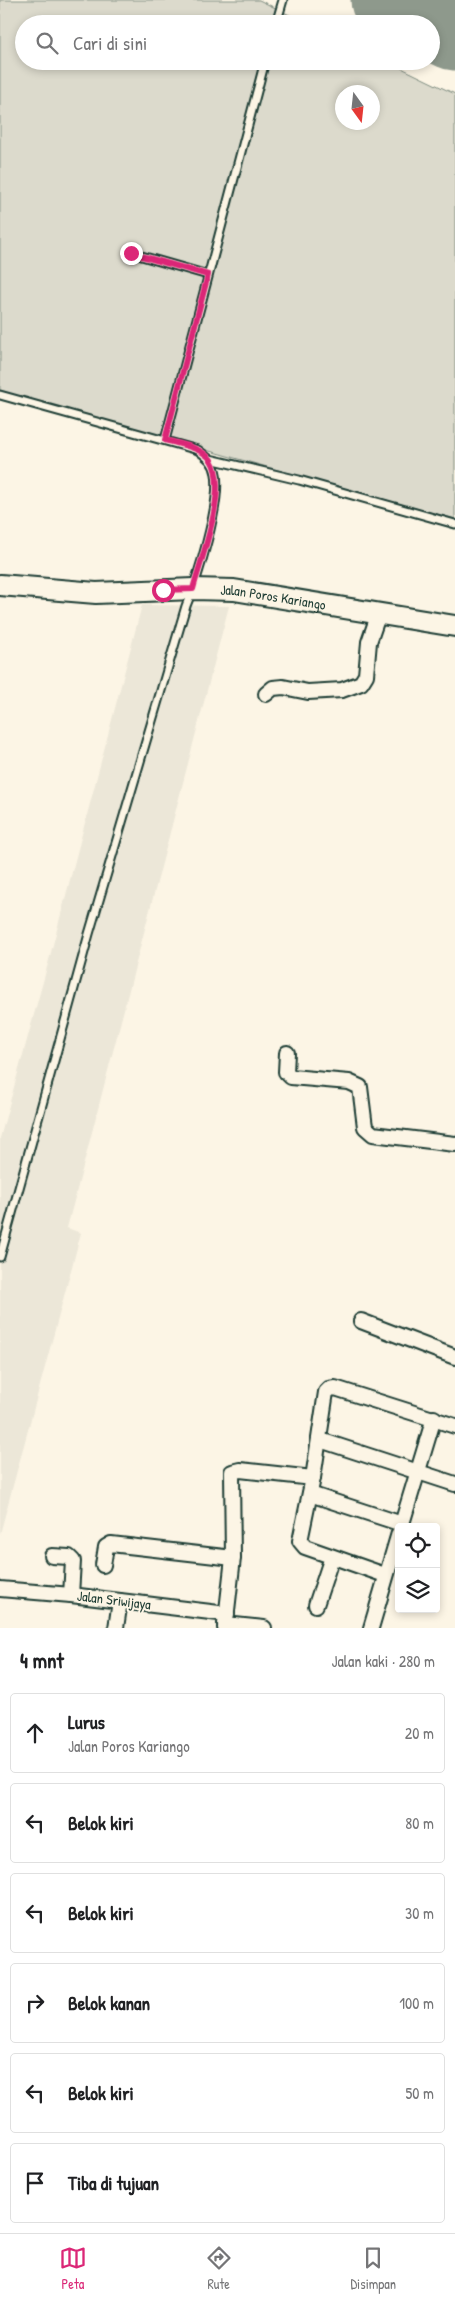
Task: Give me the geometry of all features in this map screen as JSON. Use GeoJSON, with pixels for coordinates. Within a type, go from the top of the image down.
{"type":"FeatureCollection","features":[{"type":"Feature","properties":{"kind":"main road","name":"Jalan Poros Kariango"},"geometry":{"type":"LineString","coordinates":[[0,585],[96,593],[193,589],[234,590],[455,626]]}},
{"type":"Feature","properties":{"kind":"street"},"geometry":{"type":"LineString","coordinates":[[266,694],[273,688],[283,686],[308,692],[342,690],[361,683],[366,676],[369,642],[380,613]]}},
{"type":"Feature","properties":{"kind":"street"},"geometry":{"type":"LineString","coordinates":[[287,1053],[286,1072],[291,1077],[349,1082],[360,1087],[365,1127],[372,1134],[455,1144]]}},
{"type":"Feature","properties":{"kind":"street"},"geometry":{"type":"LineString","coordinates":[[361,1321],[455,1357]]}},
{"type":"Feature","properties":{"kind":"street"},"geometry":{"type":"LineString","coordinates":[[385,1575],[301,1544],[300,1539],[320,1440],[325,1394],[330,1388],[434,1418],[455,1426]]}},
{"type":"Feature","properties":{"kind":"street"},"geometry":{"type":"LineString","coordinates":[[402,1523],[434,1418]]}},
{"type":"Feature","properties":{"kind":"street"},"geometry":{"type":"LineString","coordinates":[[320,1440],[455,1484]]}},
{"type":"Feature","properties":{"kind":"street"},"geometry":{"type":"LineString","coordinates":[[226,1622],[233,1558],[232,1471],[240,1470],[313,1478]]}},
{"type":"Feature","properties":{"kind":"street"},"geometry":{"type":"LineString","coordinates":[[310,1494],[395,1526]]}},
{"type":"Feature","properties":{"kind":"street"},"geometry":{"type":"LineString","coordinates":[[103,1565],[106,1547],[111,1544],[233,1558]]}},
{"type":"Feature","properties":{"kind":"street"},"geometry":{"type":"LineString","coordinates":[[371,1628],[395,1546]]}},
{"type":"Feature","properties":{"kind":"street"},"geometry":{"type":"LineString","coordinates":[[52,1556],[69,1557],[73,1561],[71,1595]]}},
{"type":"Feature","properties":{"kind":"street"},"geometry":{"type":"LineString","coordinates":[[316,1606],[332,1557]]}},
{"type":"Feature","properties":{"kind":"street","name":"Jalan Sriwijaya"},"geometry":{"type":"LineString","coordinates":[[0,1590],[71,1595],[120,1601],[264,1628]]}},
{"type":"Feature","properties":{"kind":"street"},"geometry":{"type":"LineString","coordinates":[[116,1628],[120,1601]]}},
{"type":"Feature","properties":{"kind":"lane"},"geometry":{"type":"LineString","coordinates":[[278,15],[282,0]]}},
{"type":"Feature","properties":{"kind":"lane"},"geometry":{"type":"LineString","coordinates":[[165,440],[263,70]]}},
{"type":"Feature","properties":{"kind":"lane"},"geometry":{"type":"LineString","coordinates":[[131,253],[208,275]]}},
{"type":"Feature","properties":{"kind":"lane"},"geometry":{"type":"LineString","coordinates":[[0,395],[198,450],[210,459],[290,478],[455,524]]}},
{"type":"Feature","properties":{"kind":"lane"},"geometry":{"type":"LineString","coordinates":[[0,1257],[88,934],[186,606],[193,589],[211,523],[216,492],[216,474],[210,459]]}},
{"type":"Feature","properties":{"kind":"shaded area"},"geometry":{"type":"Polygon","coordinates":[[[0,0],[259,0],[290,15],[15,15],[15,70],[406,70],[455,94],[455,519],[0,393],[0,0]]]}},
{"type":"Feature","properties":{"kind":"shaded area"},"geometry":{"type":"Polygon","coordinates":[[[142,605],[229,606],[67,1228],[81,1233],[0,1534],[0,1138],[49,960],[142,605]]]}},
{"type":"Feature","properties":{"kind":"taxiway"},"geometry":{"type":"LineString","coordinates":[[398,0],[405,8]]}},
{"type":"Feature","properties":{"kind":"runway"},"geometry":{"type":"LineString","coordinates":[[390,0],[421,15]]}},
{"type":"Feature","properties":{"kind":"runway"},"geometry":{"type":"LineString","coordinates":[[440,24],[455,31]]}},
{"type":"Feature","properties":{"kind":"route"},"geometry":{"type":"LineString","coordinates":[[131,253],[208,275],[165,440],[198,450],[210,459],[216,474],[216,492],[211,523],[193,589],[163,590]]}}]}
